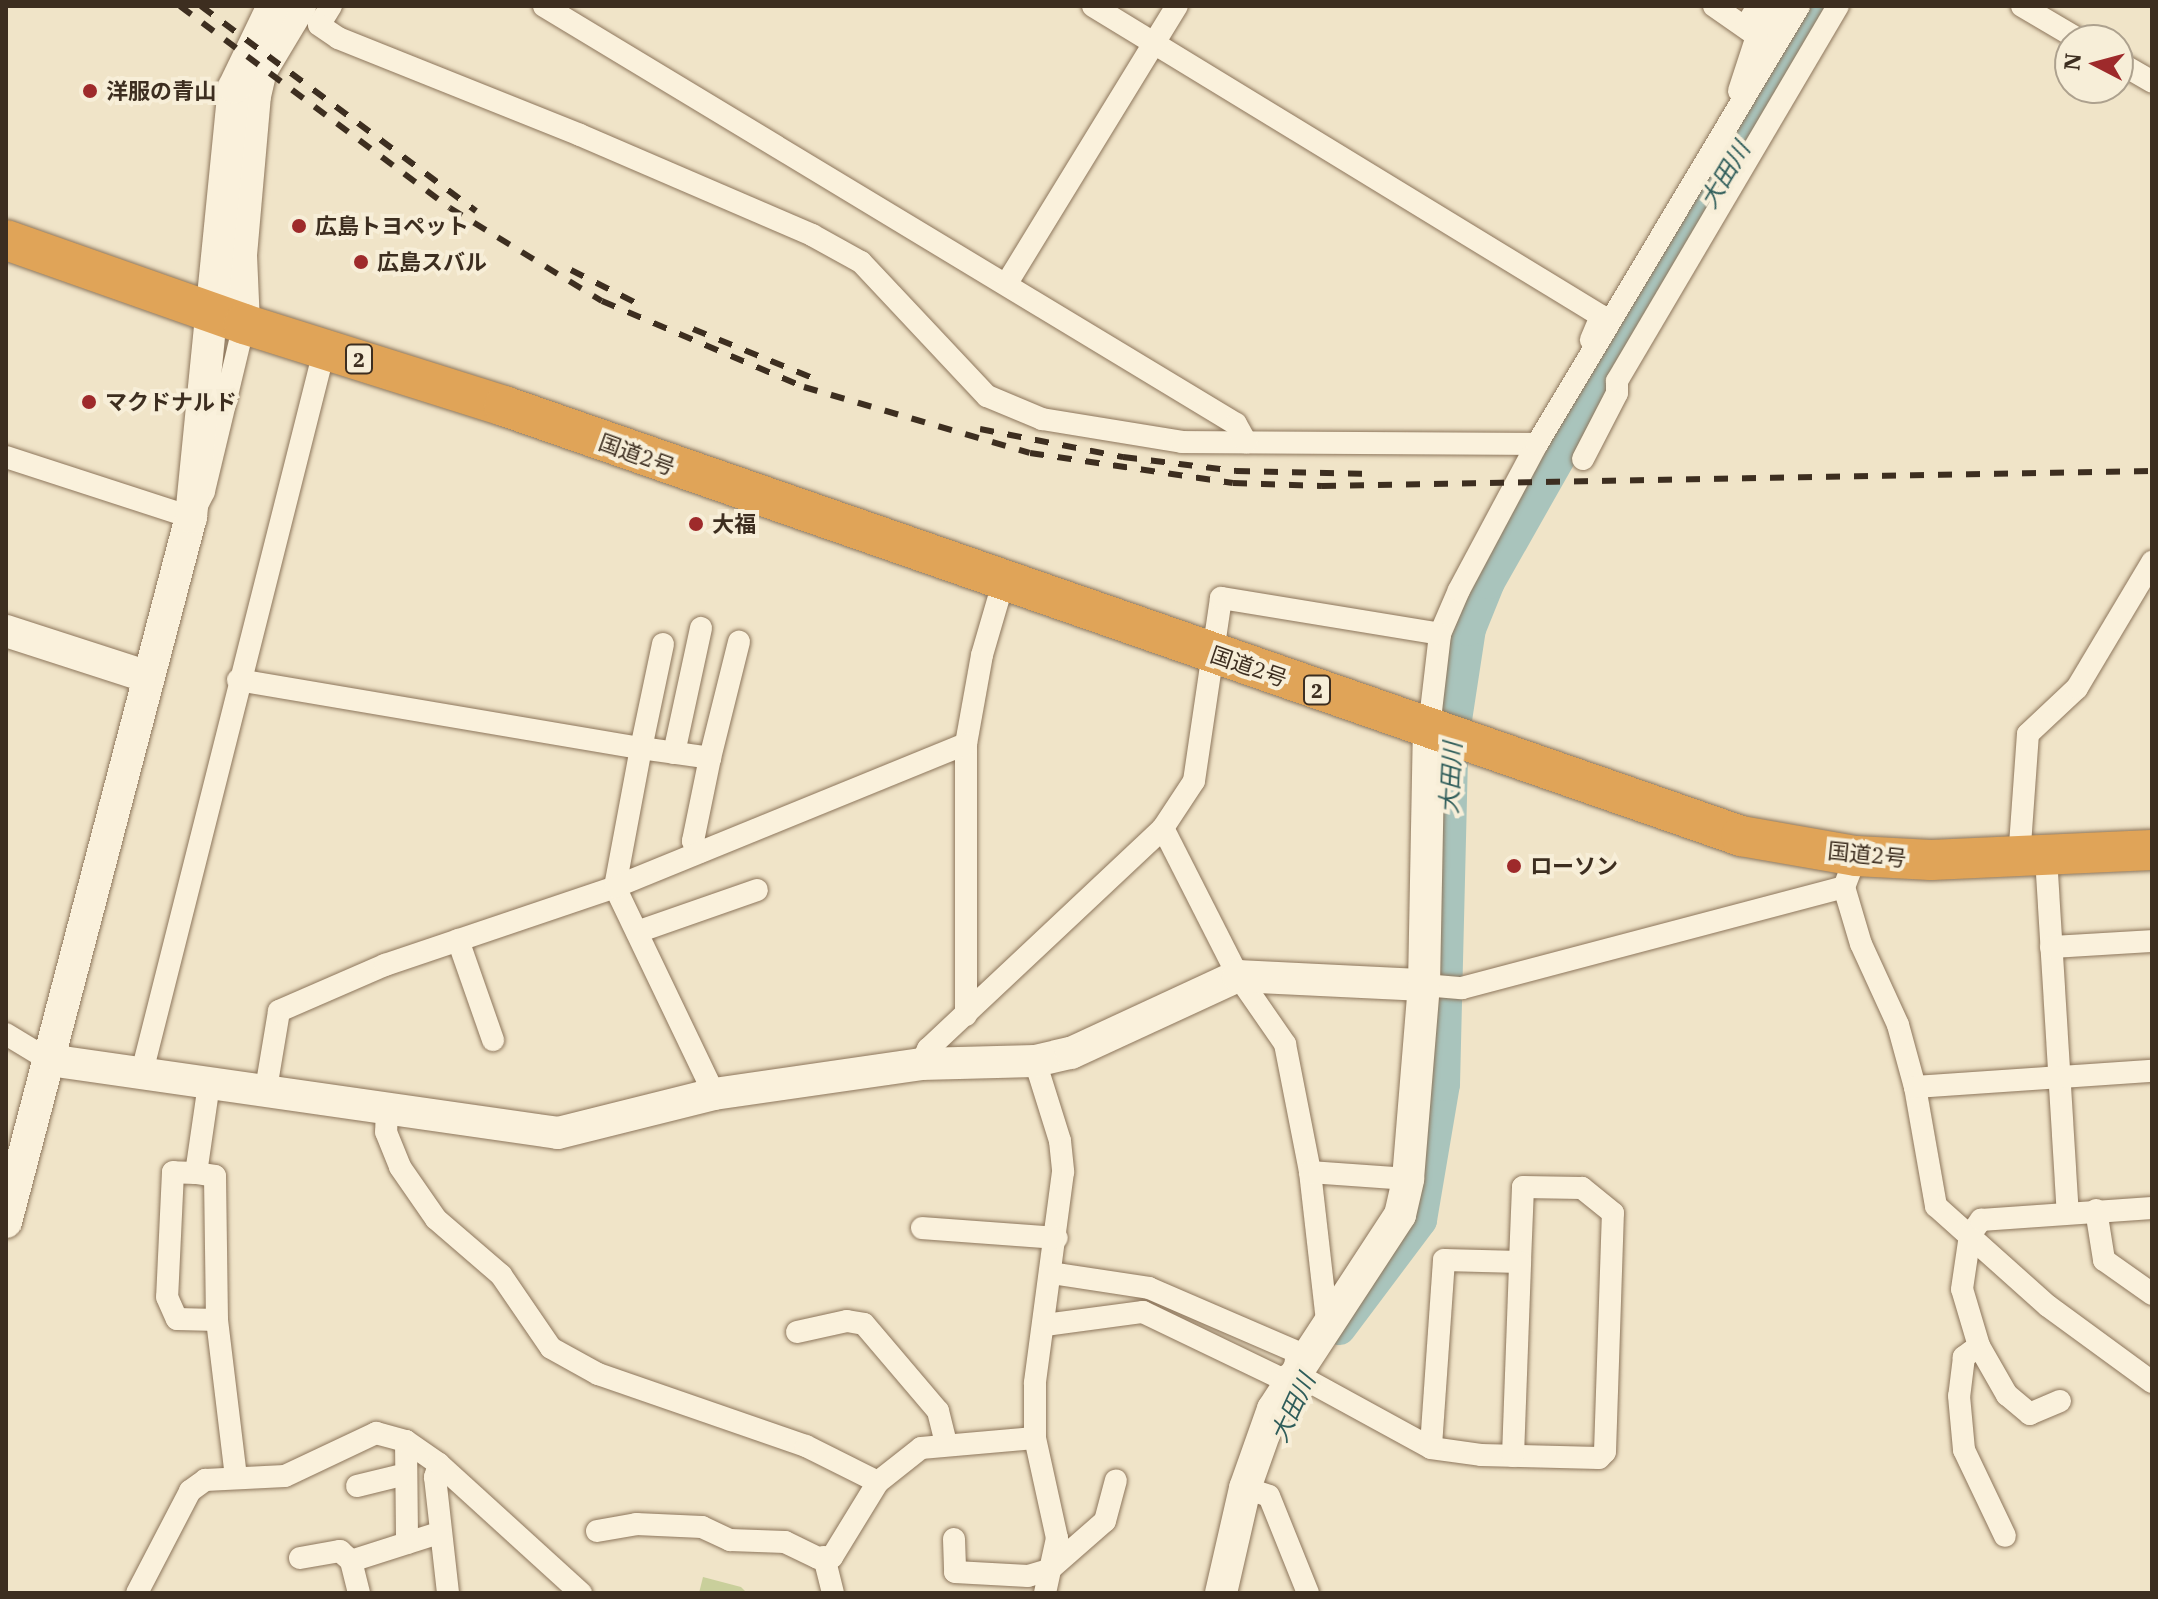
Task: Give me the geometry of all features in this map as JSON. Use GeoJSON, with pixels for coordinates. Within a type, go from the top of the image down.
{"type":"FeatureCollection","features":[{"type":"Feature","properties":{"kind":"highway","name":"国道2号"},"geometry":{"type":"LineString","coordinates":[[6,223],[229,306],[325,347],[504,406],[1003,583],[1850,872],[2152,850]]}},
{"type":"Feature","properties":{"kind":"highway","name":"国道2号"},"geometry":{"type":"LineString","coordinates":[[6,240],[430,366],[504,406]]}},
{"type":"Feature","properties":{"kind":"street"},"geometry":{"type":"LineString","coordinates":[[229,306],[234,87],[273,6]]}},
{"type":"Feature","properties":{"kind":"street"},"geometry":{"type":"LineString","coordinates":[[6,1222],[191,517],[229,306],[246,159],[261,71],[300,6]]}},
{"type":"Feature","properties":{"kind":"street"},"geometry":{"type":"LineString","coordinates":[[331,6],[319,25],[338,38],[622,153],[812,235],[861,262],[987,396],[1042,419],[1182,442],[1537,444]]}},
{"type":"Feature","properties":{"kind":"street"},"geometry":{"type":"LineString","coordinates":[[544,6],[1236,424],[1246,442]]}},
{"type":"Feature","properties":{"kind":"street"},"geometry":{"type":"LineString","coordinates":[[1093,6],[1601,316],[1586,353],[1589,364]]}},
{"type":"Feature","properties":{"kind":"street"},"geometry":{"type":"LineString","coordinates":[[1007,283],[1177,6]]}},
{"type":"Feature","properties":{"kind":"street"},"geometry":{"type":"LineString","coordinates":[[1714,6],[1752,31]]}},
{"type":"Feature","properties":{"kind":"street"},"geometry":{"type":"LineString","coordinates":[[1736,116],[1758,6]]}},
{"type":"Feature","properties":{"kind":"street"},"geometry":{"type":"LineString","coordinates":[[1752,31],[1782,6]]}},
{"type":"Feature","properties":{"kind":"street"},"geometry":{"type":"LineString","coordinates":[[1221,1593],[1245,1488],[1273,1409],[1327,1322],[1400,1215],[1408,1179],[1424,985],[1429,728],[1440,634],[1537,444],[1589,364],[1799,6]]}},
{"type":"Feature","properties":{"kind":"street"},"geometry":{"type":"LineString","coordinates":[[1583,459],[1617,381],[1838,6]]}},
{"type":"Feature","properties":{"kind":"street"},"geometry":{"type":"LineString","coordinates":[[2022,6],[2054,25]]}},
{"type":"Feature","properties":{"kind":"street"},"geometry":{"type":"LineString","coordinates":[[2134,71],[2152,82]]}},
{"type":"Feature","properties":{"kind":"street"},"geometry":{"type":"LineString","coordinates":[[141,1076],[238,680],[325,347]]}},
{"type":"Feature","properties":{"kind":"street"},"geometry":{"type":"LineString","coordinates":[[6,457],[191,517]]}},
{"type":"Feature","properties":{"kind":"street"},"geometry":{"type":"LineString","coordinates":[[2068,1212],[2051,947],[2032,858],[2028,734],[2077,688],[2152,562]]}},
{"type":"Feature","properties":{"kind":"street"},"geometry":{"type":"LineString","coordinates":[[966,1015],[966,744],[982,655],[1003,583]]}},
{"type":"Feature","properties":{"kind":"street"},"geometry":{"type":"LineString","coordinates":[[921,1064],[928,1049],[1163,828],[1194,781],[1221,598],[1440,634]]}},
{"type":"Feature","properties":{"kind":"street"},"geometry":{"type":"LineString","coordinates":[[674,753],[701,628]]}},
{"type":"Feature","properties":{"kind":"street"},"geometry":{"type":"LineString","coordinates":[[6,631],[148,677]]}},
{"type":"Feature","properties":{"kind":"street"},"geometry":{"type":"LineString","coordinates":[[700,852],[693,841],[739,642]]}},
{"type":"Feature","properties":{"kind":"street"},"geometry":{"type":"LineString","coordinates":[[663,644],[615,887],[714,1094]]}},
{"type":"Feature","properties":{"kind":"street"},"geometry":{"type":"LineString","coordinates":[[238,680],[710,758]]}},
{"type":"Feature","properties":{"kind":"street"},"geometry":{"type":"LineString","coordinates":[[266,1089],[279,1011],[385,965],[615,887],[966,744]]}},
{"type":"Feature","properties":{"kind":"street"},"geometry":{"type":"LineString","coordinates":[[1163,828],[1238,976],[1285,1044],[1310,1172],[1327,1322]]}},
{"type":"Feature","properties":{"kind":"street"},"geometry":{"type":"LineString","coordinates":[[6,1034],[49,1060],[141,1076],[266,1089],[558,1133],[714,1094],[921,1064],[1035,1061],[1071,1053],[1238,976],[1462,988],[1850,872],[1861,944],[1898,1025],[1915,1087],[1936,1206],[2048,1306],[2152,1382]]}},
{"type":"Feature","properties":{"kind":"street"},"geometry":{"type":"LineString","coordinates":[[637,932],[757,890]]}},
{"type":"Feature","properties":{"kind":"street"},"geometry":{"type":"LineString","coordinates":[[458,940],[493,1040]]}},
{"type":"Feature","properties":{"kind":"street"},"geometry":{"type":"LineString","coordinates":[[2051,947],[2152,941]]}},
{"type":"Feature","properties":{"kind":"street"},"geometry":{"type":"LineString","coordinates":[[1035,1061],[1060,1141],[1063,1172],[1057,1238],[1035,1383],[1035,1438],[1057,1538],[1045,1593]]}},
{"type":"Feature","properties":{"kind":"street"},"geometry":{"type":"LineString","coordinates":[[1915,1087],[2152,1071]]}},
{"type":"Feature","properties":{"kind":"street"},"geometry":{"type":"LineString","coordinates":[[196,1173],[209,1084]]}},
{"type":"Feature","properties":{"kind":"street"},"geometry":{"type":"LineString","coordinates":[[387,1107],[386,1132],[400,1167],[436,1219],[501,1275],[551,1348],[598,1374],[806,1446],[878,1482]]}},
{"type":"Feature","properties":{"kind":"street"},"geometry":{"type":"LineString","coordinates":[[217,1320],[177,1319],[167,1297],[173,1172],[215,1176],[217,1320],[236,1477]]}},
{"type":"Feature","properties":{"kind":"street"},"geometry":{"type":"LineString","coordinates":[[1310,1172],[1408,1179]]}},
{"type":"Feature","properties":{"kind":"street"},"geometry":{"type":"LineString","coordinates":[[1045,1325],[1143,1312],[1280,1378],[1294,1373],[1431,1448],[1513,1456],[1599,1458],[1605,1452],[1613,1213],[1582,1188],[1523,1187],[1513,1456]]}},
{"type":"Feature","properties":{"kind":"street"},"geometry":{"type":"LineString","coordinates":[[2060,1401],[2030,1414],[2007,1395],[1979,1346],[1962,1289],[1970,1235],[1981,1220],[2152,1208]]}},
{"type":"Feature","properties":{"kind":"street"},"geometry":{"type":"LineString","coordinates":[[2096,1210],[2104,1260],[2152,1294]]}},
{"type":"Feature","properties":{"kind":"street"},"geometry":{"type":"LineString","coordinates":[[922,1228],[1057,1238]]}},
{"type":"Feature","properties":{"kind":"street"},"geometry":{"type":"LineString","coordinates":[[1431,1448],[1444,1260],[1520,1262]]}},
{"type":"Feature","properties":{"kind":"street"},"geometry":{"type":"LineString","coordinates":[[1051,1273],[1149,1288],[1297,1352],[1294,1373]]}},
{"type":"Feature","properties":{"kind":"street"},"geometry":{"type":"LineString","coordinates":[[797,1332],[847,1321],[864,1324],[938,1411],[946,1442]]}},
{"type":"Feature","properties":{"kind":"street"},"geometry":{"type":"LineString","coordinates":[[1979,1346],[1964,1357],[1959,1396],[1964,1450],[2005,1536]]}},
{"type":"Feature","properties":{"kind":"street"},"geometry":{"type":"LineString","coordinates":[[137,1593],[190,1491],[205,1480],[285,1476],[376,1433],[406,1441],[439,1464],[581,1593]]}},
{"type":"Feature","properties":{"kind":"street"},"geometry":{"type":"LineString","coordinates":[[597,1531],[636,1524],[702,1527],[730,1540],[785,1542],[824,1557],[832,1557],[878,1482],[898,1461],[921,1448],[946,1442],[1035,1438]]}},
{"type":"Feature","properties":{"kind":"street"},"geometry":{"type":"LineString","coordinates":[[406,1441],[407,1543]]}},
{"type":"Feature","properties":{"kind":"street"},"geometry":{"type":"LineString","coordinates":[[439,1464],[439,1533],[448,1593]]}},
{"type":"Feature","properties":{"kind":"street"},"geometry":{"type":"LineString","coordinates":[[357,1486],[406,1474]]}},
{"type":"Feature","properties":{"kind":"street"},"geometry":{"type":"LineString","coordinates":[[954,1539],[955,1572],[1028,1576],[1049,1570],[1105,1521],[1116,1480]]}},
{"type":"Feature","properties":{"kind":"street"},"geometry":{"type":"LineString","coordinates":[[1245,1488],[1269,1496],[1308,1593]]}},
{"type":"Feature","properties":{"kind":"street"},"geometry":{"type":"LineString","coordinates":[[351,1561],[439,1533]]}},
{"type":"Feature","properties":{"kind":"street"},"geometry":{"type":"LineString","coordinates":[[300,1558],[340,1551],[351,1561],[359,1593]]}},
{"type":"Feature","properties":{"kind":"street"},"geometry":{"type":"LineString","coordinates":[[824,1557],[833,1593]]}},
{"type":"Feature","properties":{"kind":"green space"},"geometry":{"type":"Polygon","coordinates":[[[703,1577],[741,1587],[747,1593],[699,1593],[703,1577]]]}},
{"type":"Feature","properties":{"kind":"waterway","name":"大田川"},"geometry":{"type":"LineString","coordinates":[[1339,1328],[1420,1220],[1443,1084],[1451,746],[1469,629],[1488,582],[1569,439],[1825,6]]}},
{"type":"Feature","properties":{"kind":"railway"},"geometry":{"type":"LineString","coordinates":[[180,6],[450,208],[602,301],[804,387],[1030,453],[1233,483],[1322,486],[2152,471]]}},
{"type":"Feature","properties":{"kind":"railway"},"geometry":{"type":"LineString","coordinates":[[201,6],[476,211]]}},
{"type":"Feature","properties":{"kind":"railway"},"geometry":{"type":"LineString","coordinates":[[571,270],[642,306]]}},
{"type":"Feature","properties":{"kind":"railway"},"geometry":{"type":"LineString","coordinates":[[693,329],[815,379]]}},
{"type":"Feature","properties":{"kind":"railway"},"geometry":{"type":"LineString","coordinates":[[980,429],[1123,457],[1236,471],[1372,474]]}},
{"type":"Feature","properties":{"kind":"place","name":"洋服の青山"},"geometry":{"type":"Point","coordinates":[90,91]}},
{"type":"Feature","properties":{"kind":"place","name":"広島トヨペット"},"geometry":{"type":"Point","coordinates":[299,226]}},
{"type":"Feature","properties":{"kind":"place","name":"広島スバル"},"geometry":{"type":"Point","coordinates":[361,262]}},
{"type":"Feature","properties":{"kind":"place","name":"マクドナルド"},"geometry":{"type":"Point","coordinates":[89,402]}},
{"type":"Feature","properties":{"kind":"place","name":"大福"},"geometry":{"type":"Point","coordinates":[696,524]}},
{"type":"Feature","properties":{"kind":"place","name":"ローソン"},"geometry":{"type":"Point","coordinates":[1514,866]}}]}
